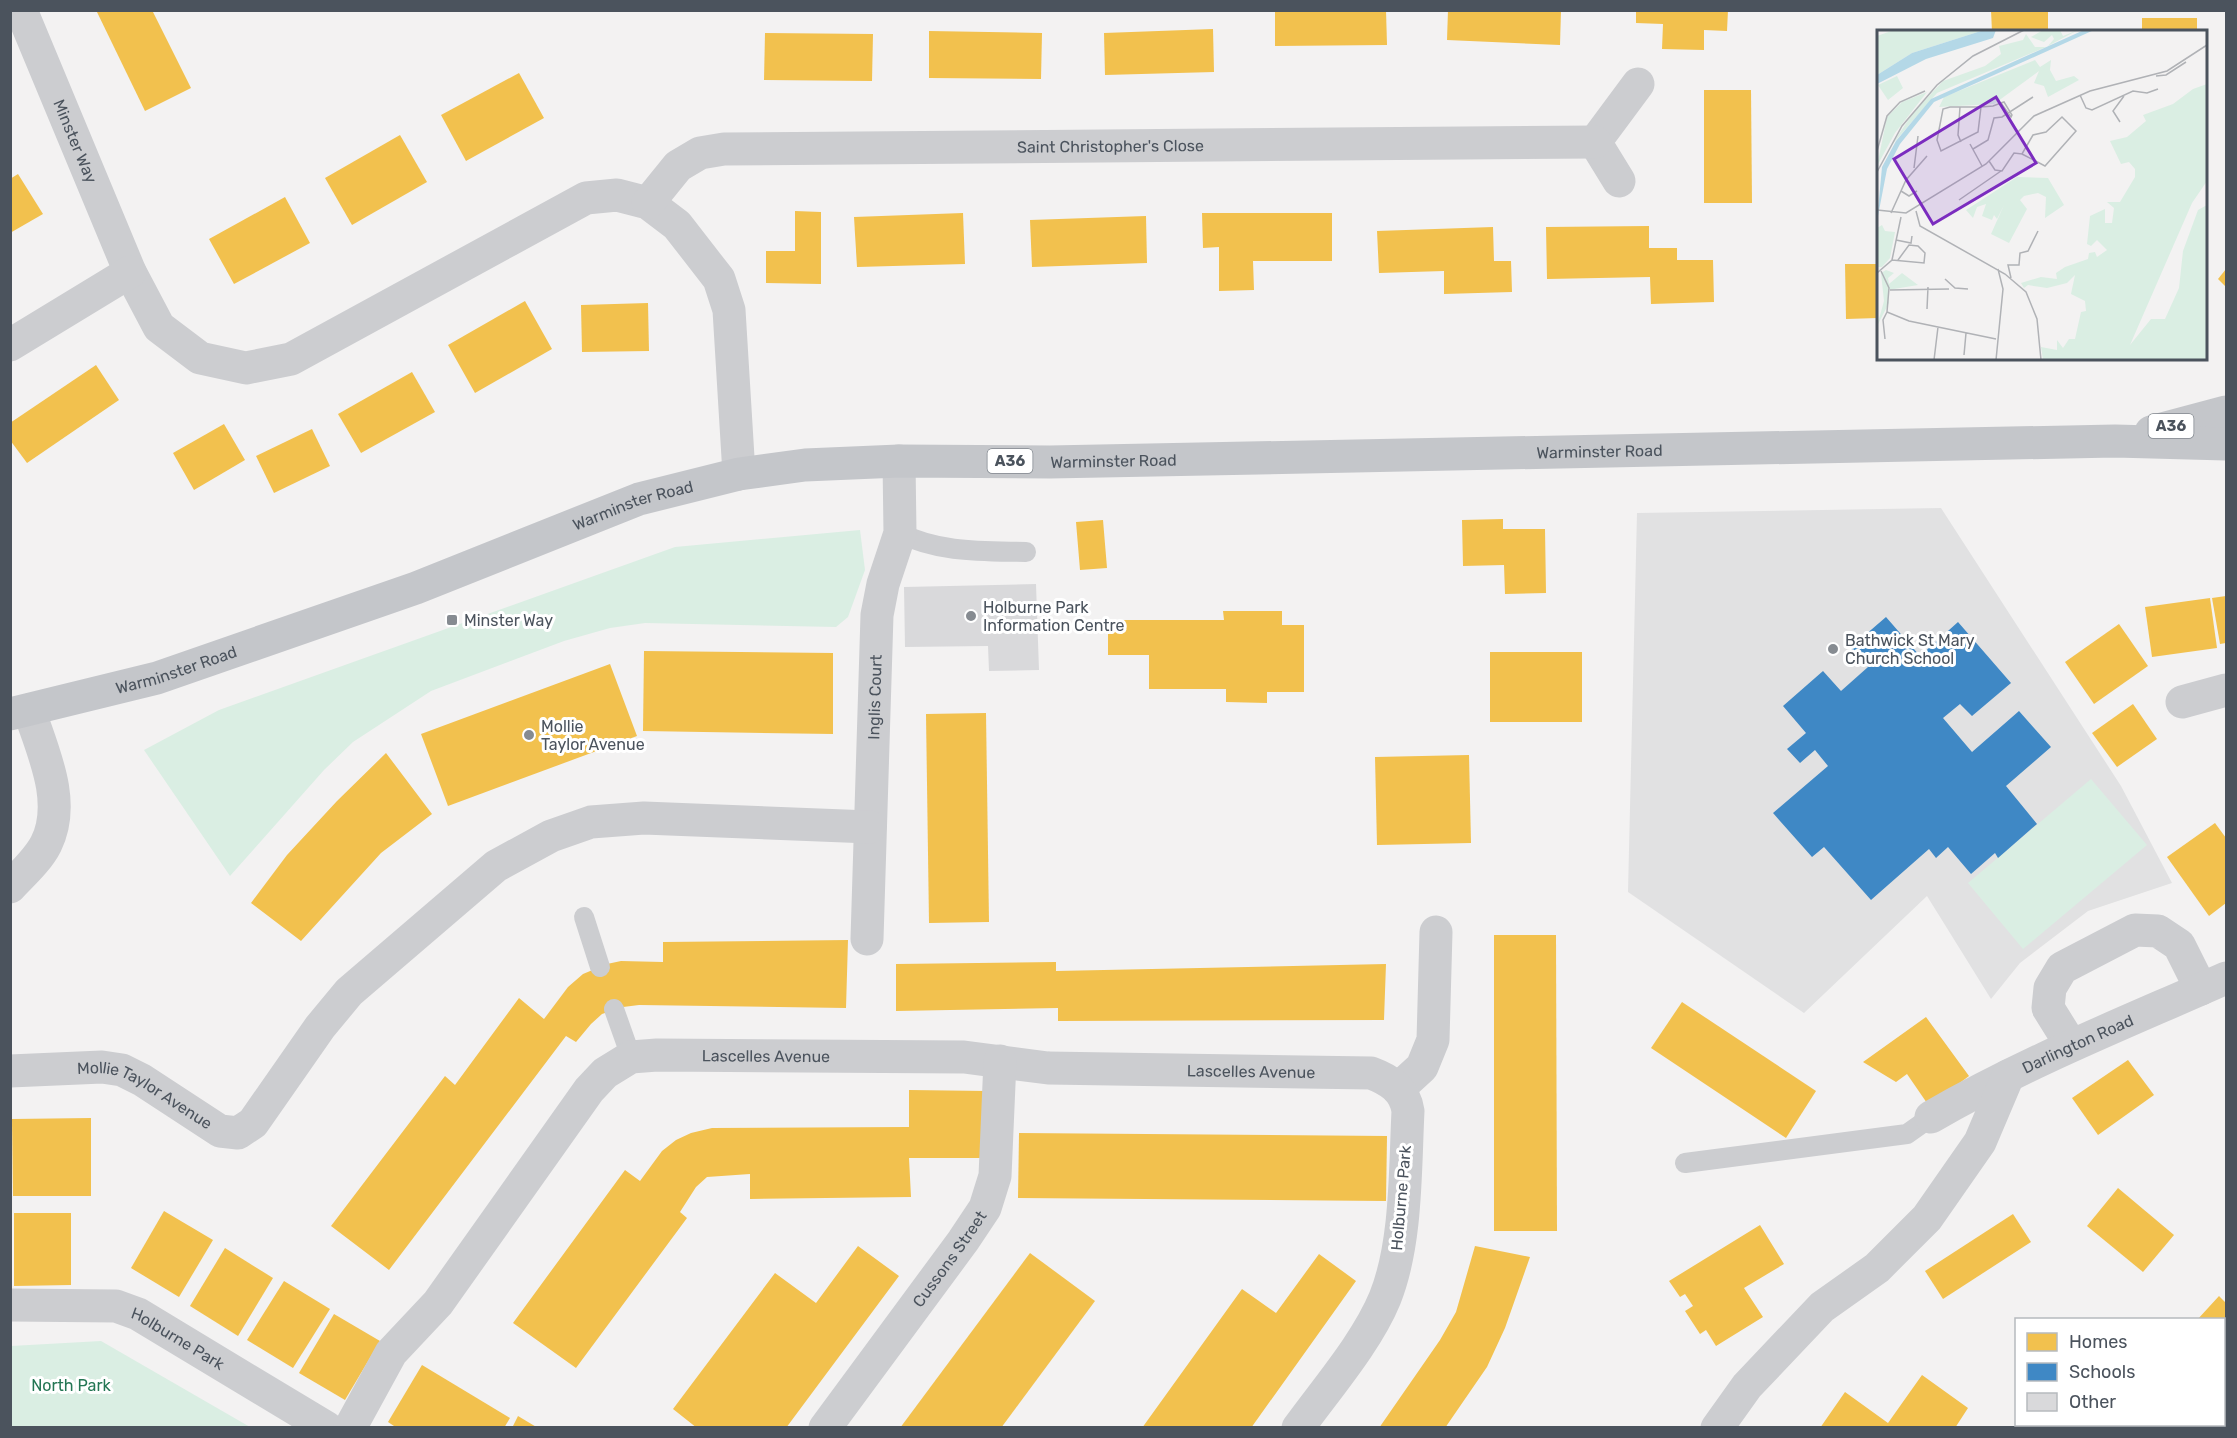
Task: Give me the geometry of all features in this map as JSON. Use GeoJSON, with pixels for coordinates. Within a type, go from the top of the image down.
{"type":"FeatureCollection","features":[{"type":"Feature","properties":{"kind":"highway","name":"Warminster Road"},"geometry":{"type":"LineString","coordinates":[[2115,441],[2226,412]]}},
{"type":"Feature","properties":{"kind":"highway","name":"Warminster Road"},"geometry":{"type":"LineString","coordinates":[[20,712],[157,678],[416,588],[639,499],[739,474],[805,465],[899,461],[1074,461],[2115,441],[2226,444]]}},
{"type":"Feature","properties":{"kind":"street","name":"Minster Way"},"geometry":{"type":"LineString","coordinates":[[21,10],[130,272],[159,327],[200,358],[246,368],[291,359],[586,198],[617,195],[648,203],[677,225],[719,279],[729,309],[739,474]]}},
{"type":"Feature","properties":{"kind":"street"},"geometry":{"type":"LineString","coordinates":[[1619,181],[1595,142],[1638,84]]}},
{"type":"Feature","properties":{"kind":"street","name":"Saint Christopher's Close"},"geometry":{"type":"LineString","coordinates":[[648,203],[678,166],[700,153],[724,149],[1595,142]]}},
{"type":"Feature","properties":{"kind":"street"},"geometry":{"type":"LineString","coordinates":[[10,345],[130,272]]}},
{"type":"Feature","properties":{"kind":"street","name":"Inglis Court"},"geometry":{"type":"LineString","coordinates":[[867,939],[877,615],[883,584],[900,533],[899,461]]}},
{"type":"Feature","properties":{"kind":"street"},"geometry":{"type":"LineString","coordinates":[[2182,702],[2226,690]]}},
{"type":"Feature","properties":{"kind":"street"},"geometry":{"type":"LineString","coordinates":[[10,888],[45,846],[53,827],[56,808],[47,765],[20,712]]}},
{"type":"Feature","properties":{"kind":"street","name":"Mollie Taylor Avenue"},"geometry":{"type":"LineString","coordinates":[[10,1071],[102,1067],[122,1070],[142,1080],[220,1131],[238,1133],[253,1123],[320,1028],[349,992],[496,866],[551,836],[591,822],[644,818],[870,827]]}},
{"type":"Feature","properties":{"kind":"street"},"geometry":{"type":"LineString","coordinates":[[2071,1045],[2048,1008],[2050,988],[2062,968],[2135,930],[2158,931],[2179,945],[2214,984]]}},
{"type":"Feature","properties":{"kind":"street"},"geometry":{"type":"LineString","coordinates":[[1384,1081],[1422,1067],[1433,1040],[1436,932]]}},
{"type":"Feature","properties":{"kind":"street","name":"Darlington Road"},"geometry":{"type":"LineString","coordinates":[[1931,1117],[2071,1045],[2214,984]]}},
{"type":"Feature","properties":{"kind":"street","name":"Lascelles Avenue"},"geometry":{"type":"LineString","coordinates":[[350,1428],[391,1353],[438,1303],[589,1090],[605,1073],[630,1057],[657,1055],[964,1057],[1048,1068],[1384,1081]]}},
{"type":"Feature","properties":{"kind":"street","name":"Cussons Street"},"geometry":{"type":"LineString","coordinates":[[825,1428],[985,1208],[995,1176],[1000,1061]]}},
{"type":"Feature","properties":{"kind":"street"},"geometry":{"type":"LineString","coordinates":[[1717,1428],[1747,1386],[1822,1307],[1877,1268],[1927,1218],[1980,1142],[2008,1076]]}},
{"type":"Feature","properties":{"kind":"street","name":"Holburne Park"},"geometry":{"type":"LineString","coordinates":[[1298,1428],[1369,1329],[1385,1297],[1394,1267],[1402,1223],[1408,1111],[1406,1098],[1384,1081]]}},
{"type":"Feature","properties":{"kind":"street","name":"Holburne Park"},"geometry":{"type":"LineString","coordinates":[[10,1305],[89,1304],[116,1306],[138,1314],[327,1428]]}},
{"type":"Feature","properties":{"kind":"lane"},"geometry":{"type":"LineString","coordinates":[[900,533],[917,542],[965,551],[1026,552]]}},
{"type":"Feature","properties":{"kind":"lane"},"geometry":{"type":"LineString","coordinates":[[584,917],[600,967]]}},
{"type":"Feature","properties":{"kind":"lane"},"geometry":{"type":"LineString","coordinates":[[614,1009],[630,1057]]}},
{"type":"Feature","properties":{"kind":"lane"},"geometry":{"type":"LineString","coordinates":[[1685,1163],[1907,1134],[1931,1117]]}},
{"type":"Feature","properties":{"kind":"shaded area","name":"Bathwick St Mary Church School"},"geometry":{"type":"Polygon","coordinates":[[[1941,508],[2121,786],[2172,883],[2088,911],[2020,963],[1991,999],[1927,896],[1804,1013],[1628,892],[1637,513],[1941,508]]]}},
{"type":"Feature","properties":{"kind":"green space"},"geometry":{"type":"Polygon","coordinates":[[[860,530],[865,570],[848,617],[836,627],[645,623],[610,628],[564,641],[431,691],[353,742],[324,770],[230,876],[144,750],[219,710],[675,547],[860,530]]]}},
{"type":"Feature","properties":{"kind":"green space"},"geometry":{"type":"Polygon","coordinates":[[[2091,779],[2147,845],[2023,949],[1968,883],[2091,779]]]}},
{"type":"Feature","properties":{"kind":"green space","name":"North Park"},"geometry":{"type":"Polygon","coordinates":[[[101,1341],[250,1427],[11,1427],[11,1346],[101,1341]]]}},
{"type":"Feature","properties":{"kind":"building: Homes"},"geometry":{"type":"Polygon","coordinates":[[[96,10],[152,10],[191,88],[145,111],[96,10]]]}},
{"type":"Feature","properties":{"kind":"building: Homes"},"geometry":{"type":"Polygon","coordinates":[[[1275,10],[1386,10],[1387,45],[1275,46],[1275,10]]]}},
{"type":"Feature","properties":{"kind":"building: Homes"},"geometry":{"type":"Polygon","coordinates":[[[1448,10],[1561,10],[1560,45],[1447,40],[1448,10]]]}},
{"type":"Feature","properties":{"kind":"building: Homes"},"geometry":{"type":"Polygon","coordinates":[[[1636,10],[1728,10],[1727,31],[1704,30],[1704,50],[1662,49],[1663,24],[1636,23],[1636,10]]]}},
{"type":"Feature","properties":{"kind":"building: Homes"},"geometry":{"type":"Polygon","coordinates":[[[1991,10],[2048,10],[2048,30],[1992,30],[1991,10]]]}},
{"type":"Feature","properties":{"kind":"building: Homes"},"geometry":{"type":"Polygon","coordinates":[[[2142,18],[2197,18],[2197,30],[2142,30],[2142,18]]]}},
{"type":"Feature","properties":{"kind":"building: Homes"},"geometry":{"type":"Polygon","coordinates":[[[1213,29],[1214,72],[1105,75],[1104,33],[1213,29]]]}},
{"type":"Feature","properties":{"kind":"building: Homes"},"geometry":{"type":"Polygon","coordinates":[[[929,31],[1042,33],[1041,79],[929,78],[929,31]]]}},
{"type":"Feature","properties":{"kind":"building: Homes"},"geometry":{"type":"Polygon","coordinates":[[[765,33],[873,34],[872,81],[764,80],[765,33]]]}},
{"type":"Feature","properties":{"kind":"building: Homes"},"geometry":{"type":"Polygon","coordinates":[[[519,73],[544,118],[466,161],[441,115],[519,73]]]}},
{"type":"Feature","properties":{"kind":"building: Homes"},"geometry":{"type":"Polygon","coordinates":[[[1704,90],[1751,90],[1752,203],[1704,203],[1704,90]]]}},
{"type":"Feature","properties":{"kind":"building: Homes"},"geometry":{"type":"Polygon","coordinates":[[[400,135],[427,182],[352,225],[325,178],[400,135]]]}},
{"type":"Feature","properties":{"kind":"building: Homes"},"geometry":{"type":"Polygon","coordinates":[[[18,174],[43,214],[10,233],[10,179],[18,174]]]}},
{"type":"Feature","properties":{"kind":"building: Homes"},"geometry":{"type":"Polygon","coordinates":[[[285,197],[310,243],[234,284],[209,239],[285,197]]]}},
{"type":"Feature","properties":{"kind":"building: Homes"},"geometry":{"type":"Polygon","coordinates":[[[795,211],[821,212],[821,284],[766,283],[766,251],[795,251],[795,211]]]}},
{"type":"Feature","properties":{"kind":"building: Homes"},"geometry":{"type":"Polygon","coordinates":[[[963,213],[965,264],[857,267],[854,217],[963,213]]]}},
{"type":"Feature","properties":{"kind":"building: Homes"},"geometry":{"type":"Polygon","coordinates":[[[1202,213],[1332,213],[1332,261],[1253,261],[1254,290],[1219,291],[1219,247],[1203,248],[1202,213]]]}},
{"type":"Feature","properties":{"kind":"building: Homes"},"geometry":{"type":"Polygon","coordinates":[[[1146,216],[1147,263],[1032,267],[1030,220],[1146,216]]]}},
{"type":"Feature","properties":{"kind":"building: Homes"},"geometry":{"type":"Polygon","coordinates":[[[1649,226],[1649,248],[1677,248],[1677,260],[1713,260],[1714,302],[1651,304],[1650,277],[1547,279],[1546,227],[1649,226]]]}},
{"type":"Feature","properties":{"kind":"building: Homes"},"geometry":{"type":"Polygon","coordinates":[[[1493,227],[1494,261],[1511,261],[1512,292],[1444,294],[1444,271],[1379,273],[1377,231],[1493,227]]]}},
{"type":"Feature","properties":{"kind":"building: Homes"},"geometry":{"type":"Polygon","coordinates":[[[1845,264],[1877,264],[1877,318],[1846,319],[1845,264]]]}},
{"type":"Feature","properties":{"kind":"building: Homes"},"geometry":{"type":"Polygon","coordinates":[[[2226,269],[2226,287],[2218,279],[2226,269]]]}},
{"type":"Feature","properties":{"kind":"building: Homes"},"geometry":{"type":"Polygon","coordinates":[[[525,301],[552,349],[475,393],[448,345],[525,301]]]}},
{"type":"Feature","properties":{"kind":"building: Homes"},"geometry":{"type":"Polygon","coordinates":[[[648,303],[649,351],[582,352],[581,305],[648,303]]]}},
{"type":"Feature","properties":{"kind":"building: Homes"},"geometry":{"type":"Polygon","coordinates":[[[96,365],[119,400],[27,463],[10,440],[10,423],[96,365]]]}},
{"type":"Feature","properties":{"kind":"building: Homes"},"geometry":{"type":"Polygon","coordinates":[[[412,372],[435,412],[361,453],[338,414],[412,372]]]}},
{"type":"Feature","properties":{"kind":"building: Homes"},"geometry":{"type":"Polygon","coordinates":[[[224,424],[245,460],[194,490],[173,453],[224,424]]]}},
{"type":"Feature","properties":{"kind":"building: Homes"},"geometry":{"type":"Polygon","coordinates":[[[312,429],[330,466],[274,493],[256,456],[312,429]]]}},
{"type":"Feature","properties":{"kind":"building: Homes"},"geometry":{"type":"Polygon","coordinates":[[[1503,519],[1503,529],[1545,529],[1546,593],[1505,594],[1504,565],[1463,566],[1462,520],[1503,519]]]}},
{"type":"Feature","properties":{"kind":"building: Homes"},"geometry":{"type":"Polygon","coordinates":[[[1103,520],[1107,568],[1080,570],[1076,522],[1103,520]]]}},
{"type":"Feature","properties":{"kind":"building: Homes"},"geometry":{"type":"Polygon","coordinates":[[[2226,596],[2226,643],[2220,644],[2212,598],[2226,596]]]}},
{"type":"Feature","properties":{"kind":"building: Homes"},"geometry":{"type":"Polygon","coordinates":[[[2210,598],[2217,648],[2152,657],[2145,607],[2210,598]]]}},
{"type":"Feature","properties":{"kind":"building: Homes"},"geometry":{"type":"Polygon","coordinates":[[[1223,611],[1282,611],[1282,625],[1304,625],[1304,692],[1267,692],[1267,703],[1226,702],[1226,689],[1149,689],[1149,655],[1108,655],[1108,620],[1224,620],[1223,611]]]}},
{"type":"Feature","properties":{"kind":"building: Homes"},"geometry":{"type":"Polygon","coordinates":[[[2119,624],[2148,666],[2094,704],[2065,662],[2119,624]]]}},
{"type":"Feature","properties":{"kind":"building: Homes","name":"Mollie Taylor Avenue"},"geometry":{"type":"Polygon","coordinates":[[[644,651],[833,653],[833,734],[643,731],[644,651]]]}},
{"type":"Feature","properties":{"kind":"building: Homes"},"geometry":{"type":"Polygon","coordinates":[[[1490,652],[1582,652],[1582,722],[1490,722],[1490,652]]]}},
{"type":"Feature","properties":{"kind":"building: Homes","name":"Mollie Taylor Avenue"},"geometry":{"type":"Polygon","coordinates":[[[610,664],[637,736],[448,806],[421,734],[610,664]]]}},
{"type":"Feature","properties":{"kind":"building: Homes"},"geometry":{"type":"Polygon","coordinates":[[[2133,704],[2157,739],[2117,767],[2092,733],[2133,704]]]}},
{"type":"Feature","properties":{"kind":"building: Homes"},"geometry":{"type":"Polygon","coordinates":[[[986,713],[989,922],[929,923],[926,714],[986,713]]]}},
{"type":"Feature","properties":{"kind":"building: Homes"},"geometry":{"type":"Polygon","coordinates":[[[386,753],[432,814],[381,853],[301,941],[251,903],[287,855],[386,753]]]}},
{"type":"Feature","properties":{"kind":"building: Homes"},"geometry":{"type":"Polygon","coordinates":[[[1469,755],[1471,843],[1377,845],[1375,757],[1469,755]]]}},
{"type":"Feature","properties":{"kind":"building: Homes"},"geometry":{"type":"Polygon","coordinates":[[[2215,823],[2226,838],[2226,903],[2209,916],[2167,857],[2215,823]]]}},
{"type":"Feature","properties":{"kind":"building: Homes"},"geometry":{"type":"Polygon","coordinates":[[[1494,935],[1556,935],[1557,1231],[1494,1231],[1494,935]]]}},
{"type":"Feature","properties":{"kind":"building: Homes"},"geometry":{"type":"Polygon","coordinates":[[[848,940],[846,1008],[639,1005],[623,1007],[602,1014],[576,1042],[566,1036],[389,1270],[331,1226],[445,1076],[455,1085],[519,998],[544,1019],[568,987],[583,974],[621,961],[663,962],[663,942],[848,940]]]}},
{"type":"Feature","properties":{"kind":"building: Homes"},"geometry":{"type":"Polygon","coordinates":[[[1056,962],[1056,971],[1386,964],[1384,1020],[1058,1021],[1058,1008],[896,1011],[896,964],[1056,962]]]}},
{"type":"Feature","properties":{"kind":"building: Homes"},"geometry":{"type":"Polygon","coordinates":[[[1682,1002],[1816,1091],[1786,1138],[1651,1048],[1682,1002]]]}},
{"type":"Feature","properties":{"kind":"building: Homes"},"geometry":{"type":"Polygon","coordinates":[[[1926,1017],[1969,1076],[1929,1106],[1907,1074],[1896,1082],[1863,1062],[1926,1017]]]}},
{"type":"Feature","properties":{"kind":"building: Homes"},"geometry":{"type":"Polygon","coordinates":[[[2128,1060],[2154,1095],[2098,1135],[2072,1098],[2128,1060]]]}},
{"type":"Feature","properties":{"kind":"building: Homes"},"geometry":{"type":"Polygon","coordinates":[[[909,1090],[987,1091],[987,1158],[909,1158],[911,1197],[750,1199],[750,1174],[707,1177],[696,1187],[680,1212],[687,1218],[576,1368],[513,1323],[625,1170],[640,1181],[662,1151],[676,1140],[691,1133],[712,1128],[909,1127],[909,1090]]]}},
{"type":"Feature","properties":{"kind":"building: Homes"},"geometry":{"type":"Polygon","coordinates":[[[91,1118],[91,1196],[13,1196],[12,1119],[91,1118]]]}},
{"type":"Feature","properties":{"kind":"building: Homes"},"geometry":{"type":"Polygon","coordinates":[[[1019,1133],[1387,1136],[1386,1201],[1018,1198],[1019,1133]]]}},
{"type":"Feature","properties":{"kind":"building: Homes"},"geometry":{"type":"Polygon","coordinates":[[[2118,1188],[2174,1235],[2143,1272],[2087,1226],[2118,1188]]]}},
{"type":"Feature","properties":{"kind":"building: Homes"},"geometry":{"type":"Polygon","coordinates":[[[164,1211],[213,1240],[179,1297],[131,1268],[164,1211]]]}},
{"type":"Feature","properties":{"kind":"building: Homes"},"geometry":{"type":"Polygon","coordinates":[[[14,1213],[71,1213],[71,1285],[14,1286],[14,1213]]]}},
{"type":"Feature","properties":{"kind":"building: Homes"},"geometry":{"type":"Polygon","coordinates":[[[2013,1214],[2031,1242],[1943,1299],[1925,1271],[2013,1214]]]}},
{"type":"Feature","properties":{"kind":"building: Homes"},"geometry":{"type":"Polygon","coordinates":[[[1760,1225],[1784,1264],[1744,1288],[1763,1317],[1716,1346],[1706,1330],[1700,1334],[1685,1311],[1693,1306],[1685,1294],[1680,1297],[1669,1281],[1760,1225]]]}},
{"type":"Feature","properties":{"kind":"building: Homes"},"geometry":{"type":"Polygon","coordinates":[[[858,1246],[899,1276],[786,1428],[697,1428],[673,1409],[775,1273],[816,1303],[858,1246]]]}},
{"type":"Feature","properties":{"kind":"building: Homes"},"geometry":{"type":"Polygon","coordinates":[[[1475,1246],[1530,1257],[1505,1328],[1487,1367],[1445,1428],[1379,1428],[1440,1340],[1456,1312],[1475,1246]]]}},
{"type":"Feature","properties":{"kind":"building: Homes"},"geometry":{"type":"Polygon","coordinates":[[[225,1248],[273,1278],[238,1336],[190,1306],[225,1248]]]}},
{"type":"Feature","properties":{"kind":"building: Homes"},"geometry":{"type":"Polygon","coordinates":[[[1030,1253],[1095,1301],[1001,1428],[900,1428],[1030,1253]]]}},
{"type":"Feature","properties":{"kind":"building: Homes"},"geometry":{"type":"Polygon","coordinates":[[[1319,1254],[1356,1281],[1251,1428],[1142,1428],[1242,1289],[1276,1313],[1319,1254]]]}},
{"type":"Feature","properties":{"kind":"building: Homes"},"geometry":{"type":"Polygon","coordinates":[[[284,1281],[330,1309],[293,1368],[247,1340],[284,1281]]]}},
{"type":"Feature","properties":{"kind":"building: Homes"},"geometry":{"type":"Polygon","coordinates":[[[2219,1296],[2226,1303],[2226,1361],[2225,1318],[2199,1318],[2219,1296]]]}},
{"type":"Feature","properties":{"kind":"building: Homes"},"geometry":{"type":"Polygon","coordinates":[[[334,1314],[380,1341],[345,1400],[299,1373],[334,1314]]]}},
{"type":"Feature","properties":{"kind":"building: Homes"},"geometry":{"type":"Polygon","coordinates":[[[422,1365],[510,1418],[504,1428],[397,1428],[388,1422],[422,1365]]]}},
{"type":"Feature","properties":{"kind":"building: Homes"},"geometry":{"type":"Polygon","coordinates":[[[1922,1375],[1968,1408],[1955,1428],[1820,1428],[1845,1392],[1888,1423],[1922,1375]]]}},
{"type":"Feature","properties":{"kind":"building: Homes"},"geometry":{"type":"Polygon","coordinates":[[[518,1416],[538,1428],[512,1428],[518,1416]]]}},
{"type":"Feature","properties":{"kind":"building: Schools"},"geometry":{"type":"Polygon","coordinates":[[[1886,617],[1920,656],[1958,622],[2011,683],[1972,716],[1960,704],[1943,718],[1972,752],[2019,711],[2051,747],[2006,786],[2037,824],[1998,858],[1995,853],[1971,874],[1948,847],[1936,858],[1929,849],[1871,900],[1824,847],[1812,857],[1773,813],[1828,766],[1815,750],[1800,763],[1787,749],[1806,733],[1783,706],[1823,671],[1841,691],[1868,667],[1850,648],[1886,617]]]}},
{"type":"Feature","properties":{"kind":"building: Other","name":"Holburne Park Information Centre"},"geometry":{"type":"Polygon","coordinates":[[[1036,584],[1039,670],[989,671],[988,646],[905,647],[904,587],[1036,584]]]}},
{"type":"Feature","properties":{"kind":"place","name":"Holburne Park Information Centre"},"geometry":{"type":"Point","coordinates":[971,616]}},
{"type":"Feature","properties":{"kind":"place","name":"Minster Way"},"geometry":{"type":"Point","coordinates":[452,620]}},
{"type":"Feature","properties":{"kind":"place","name":"Bathwick St Mary Church School"},"geometry":{"type":"Point","coordinates":[1833,649]}},
{"type":"Feature","properties":{"kind":"place","name":"Mollie Taylor Avenue"},"geometry":{"type":"Point","coordinates":[529,735]}}]}
